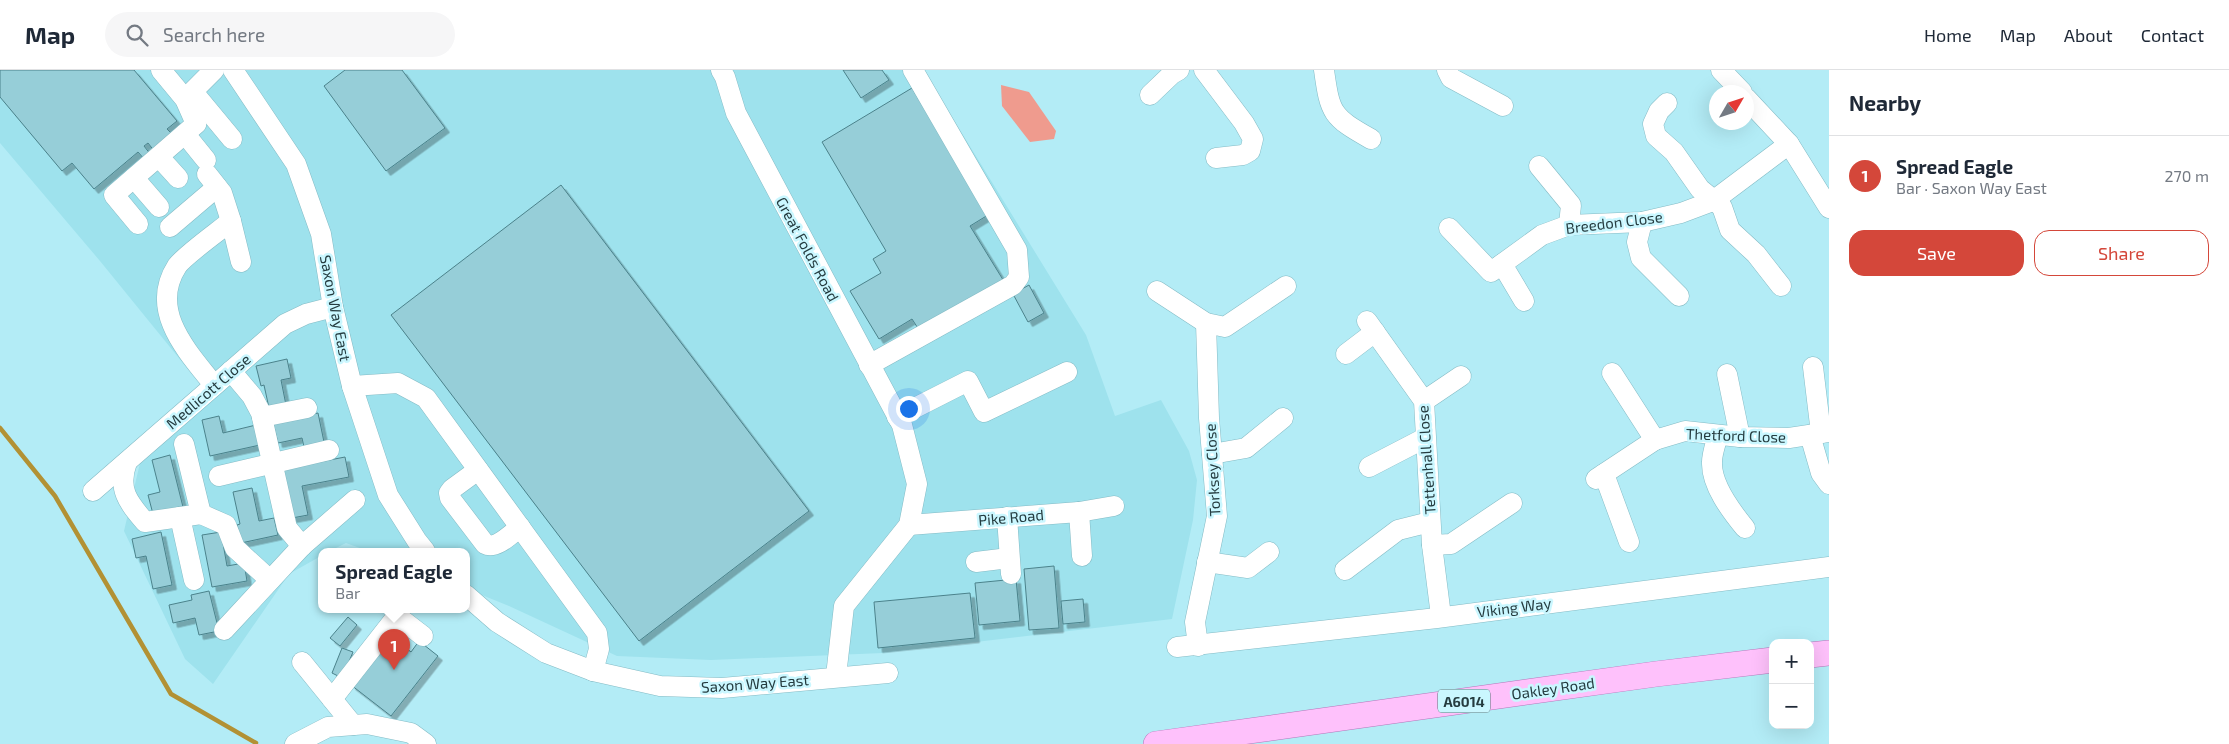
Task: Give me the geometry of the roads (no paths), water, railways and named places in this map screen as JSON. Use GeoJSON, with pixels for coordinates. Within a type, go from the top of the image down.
{"type":"FeatureCollection","features":[{"type":"Feature","properties":{"kind":"main road"},"geometry":{"type":"LineString","coordinates":[[1814,655],[1829,653]]}},
{"type":"Feature","properties":{"kind":"main road","name":"Oakley Road"},"geometry":{"type":"LineString","coordinates":[[1156,744],[1656,674],[1769,660]]}},
{"type":"Feature","properties":{"kind":"street"},"geometry":{"type":"LineString","coordinates":[[161,70],[189,95],[232,139]]}},
{"type":"Feature","properties":{"kind":"street"},"geometry":{"type":"LineString","coordinates":[[189,95],[214,70]]}},
{"type":"Feature","properties":{"kind":"street","name":"Saxon Way East"},"geometry":{"type":"LineString","coordinates":[[232,70],[296,164],[321,234],[334,307],[352,386],[388,495],[423,548]]}},
{"type":"Feature","properties":{"kind":"street"},"geometry":{"type":"LineString","coordinates":[[870,365],[1013,285],[1020,277],[1017,250],[913,70]]}},
{"type":"Feature","properties":{"kind":"street"},"geometry":{"type":"LineString","coordinates":[[1150,95],[1172,74],[1179,70]]}},
{"type":"Feature","properties":{"kind":"street"},"geometry":{"type":"LineString","coordinates":[[1206,70],[1244,123],[1253,140],[1250,151],[1243,155],[1216,158]]}},
{"type":"Feature","properties":{"kind":"street"},"geometry":{"type":"LineString","coordinates":[[1324,70],[1328,102],[1344,124],[1371,138]]}},
{"type":"Feature","properties":{"kind":"street"},"geometry":{"type":"LineString","coordinates":[[1447,70],[1451,78],[1503,106]]}},
{"type":"Feature","properties":{"kind":"street"},"geometry":{"type":"LineString","coordinates":[[1724,71],[1736,85]]}},
{"type":"Feature","properties":{"kind":"street","name":"Great Folds Road"},"geometry":{"type":"LineString","coordinates":[[727,72],[736,113],[899,421],[917,484],[909,526]]}},
{"type":"Feature","properties":{"kind":"street"},"geometry":{"type":"LineString","coordinates":[[138,224],[114,195],[196,124],[189,95]]}},
{"type":"Feature","properties":{"kind":"street"},"geometry":{"type":"LineString","coordinates":[[1667,103],[1659,111],[1653,124],[1656,136],[1674,152],[1700,189],[1722,207],[1730,230],[1756,254],[1781,286]]}},
{"type":"Feature","properties":{"kind":"street"},"geometry":{"type":"LineString","coordinates":[[1754,107],[1789,144],[1829,208]]}},
{"type":"Feature","properties":{"kind":"street"},"geometry":{"type":"LineString","coordinates":[[185,134],[222,193],[241,262]]}},
{"type":"Feature","properties":{"kind":"street","name":"Breedon Close"},"geometry":{"type":"LineString","coordinates":[[1497,268],[1542,235],[1569,225],[1642,222],[1681,213],[1713,201],[1789,144]]}},
{"type":"Feature","properties":{"kind":"street"},"geometry":{"type":"LineString","coordinates":[[159,157],[178,178]]}},
{"type":"Feature","properties":{"kind":"street"},"geometry":{"type":"LineString","coordinates":[[1540,166],[1571,205],[1569,225]]}},
{"type":"Feature","properties":{"kind":"street"},"geometry":{"type":"LineString","coordinates":[[170,227],[210,174]]}},
{"type":"Feature","properties":{"kind":"street"},"geometry":{"type":"LineString","coordinates":[[134,178],[159,207]]}},
{"type":"Feature","properties":{"kind":"street"},"geometry":{"type":"LineString","coordinates":[[214,386],[179,340],[168,315],[168,288],[178,265],[231,221]]}},
{"type":"Feature","properties":{"kind":"street"},"geometry":{"type":"LineString","coordinates":[[1642,222],[1637,242],[1641,258],[1678,296]]}},
{"type":"Feature","properties":{"kind":"street"},"geometry":{"type":"LineString","coordinates":[[1448,228],[1497,268],[1524,301]]}},
{"type":"Feature","properties":{"kind":"street"},"geometry":{"type":"LineString","coordinates":[[1157,291],[1206,323],[1225,327],[1286,286]]}},
{"type":"Feature","properties":{"kind":"street","name":"Medlicott Close"},"geometry":{"type":"LineString","coordinates":[[93,491],[285,324],[306,314],[334,307]]}},
{"type":"Feature","properties":{"kind":"street","name":"Torksey Close"},"geometry":{"type":"LineString","coordinates":[[1198,646],[1195,622],[1217,516],[1206,323]]}},
{"type":"Feature","properties":{"kind":"street","name":"Tettenhall Close"},"geometry":{"type":"LineString","coordinates":[[1346,354],[1371,327],[1424,400],[1430,522],[1441,616]]}},
{"type":"Feature","properties":{"kind":"street"},"geometry":{"type":"LineString","coordinates":[[1814,367],[1820,433],[1821,473],[1829,484]]}},
{"type":"Feature","properties":{"kind":"street"},"geometry":{"type":"LineString","coordinates":[[231,371],[252,396],[262,417],[287,528],[302,546]]}},
{"type":"Feature","properties":{"kind":"street"},"geometry":{"type":"LineString","coordinates":[[899,421],[968,381],[984,412],[1067,372]]}},
{"type":"Feature","properties":{"kind":"street"},"geometry":{"type":"LineString","coordinates":[[1612,373],[1655,440]]}},
{"type":"Feature","properties":{"kind":"street"},"geometry":{"type":"LineString","coordinates":[[1727,374],[1740,437]]}},
{"type":"Feature","properties":{"kind":"street"},"geometry":{"type":"LineString","coordinates":[[1424,400],[1462,376]]}},
{"type":"Feature","properties":{"kind":"street"},"geometry":{"type":"LineString","coordinates":[[352,386],[398,383],[426,398],[597,633],[599,649],[593,671]]}},
{"type":"Feature","properties":{"kind":"street"},"geometry":{"type":"LineString","coordinates":[[262,417],[307,408]]}},
{"type":"Feature","properties":{"kind":"street"},"geometry":{"type":"LineString","coordinates":[[1212,454],[1246,448],[1283,418]]}},
{"type":"Feature","properties":{"kind":"street","name":"Thetford Close"},"geometry":{"type":"LineString","coordinates":[[1629,542],[1604,469],[1655,440],[1685,431],[1740,437],[1789,438],[1820,433]]}},
{"type":"Feature","properties":{"kind":"street"},"geometry":{"type":"LineString","coordinates":[[1718,435],[1712,463],[1714,478],[1727,506],[1745,528]]}},
{"type":"Feature","properties":{"kind":"street"},"geometry":{"type":"LineString","coordinates":[[1369,467],[1425,438]]}},
{"type":"Feature","properties":{"kind":"street"},"geometry":{"type":"LineString","coordinates":[[184,444],[201,514]]}},
{"type":"Feature","properties":{"kind":"street"},"geometry":{"type":"LineString","coordinates":[[219,476],[273,465],[329,450]]}},
{"type":"Feature","properties":{"kind":"street"},"geometry":{"type":"LineString","coordinates":[[127,462],[122,475],[127,500],[145,522],[201,514],[226,525],[235,548],[270,580]]}},
{"type":"Feature","properties":{"kind":"street"},"geometry":{"type":"LineString","coordinates":[[478,470],[452,489],[449,494],[450,498],[485,544],[489,546],[495,546],[520,527]]}},
{"type":"Feature","properties":{"kind":"street"},"geometry":{"type":"LineString","coordinates":[[224,630],[302,546],[355,500]]}},
{"type":"Feature","properties":{"kind":"street"},"geometry":{"type":"LineString","coordinates":[[1432,545],[1451,544],[1512,503]]}},
{"type":"Feature","properties":{"kind":"street","name":"Pike Road"},"geometry":{"type":"LineString","coordinates":[[909,526],[1079,512],[1114,506]]}},
{"type":"Feature","properties":{"kind":"street"},"geometry":{"type":"LineString","coordinates":[[1079,512],[1082,556]]}},
{"type":"Feature","properties":{"kind":"street"},"geometry":{"type":"LineString","coordinates":[[180,517],[194,580]]}},
{"type":"Feature","properties":{"kind":"street"},"geometry":{"type":"LineString","coordinates":[[976,562],[1010,566],[1007,517]]}},
{"type":"Feature","properties":{"kind":"street"},"geometry":{"type":"LineString","coordinates":[[1345,570],[1398,530],[1430,522]]}},
{"type":"Feature","properties":{"kind":"street"},"geometry":{"type":"LineString","coordinates":[[836,676],[844,606],[909,526]]}},
{"type":"Feature","properties":{"kind":"street"},"geometry":{"type":"LineString","coordinates":[[1207,562],[1248,568],[1269,552]]}},
{"type":"Feature","properties":{"kind":"street","name":"Viking Way"},"geometry":{"type":"LineString","coordinates":[[1177,647],[1198,646],[1829,567]]}},
{"type":"Feature","properties":{"kind":"street","name":"Saxon Way East"},"geometry":{"type":"LineString","coordinates":[[470,598],[497,622],[546,653],[593,671],[660,686],[722,688],[836,676],[888,673]]}},
{"type":"Feature","properties":{"kind":"street"},"geometry":{"type":"LineString","coordinates":[[332,699],[397,616],[423,636]]}},
{"type":"Feature","properties":{"kind":"street"},"geometry":{"type":"LineString","coordinates":[[302,662],[352,725]]}},
{"type":"Feature","properties":{"kind":"street"},"geometry":{"type":"LineString","coordinates":[[295,744],[328,727],[367,724],[410,733],[426,744]]}},
{"type":"Feature","properties":{"kind":"waterway"},"geometry":{"type":"LineString","coordinates":[[0,428],[55,496],[171,694],[256,743]]}},
{"type":"Feature","properties":{"kind":"place","name":"Spread Eagle"},"geometry":{"type":"Point","coordinates":[394,670]}}]}
